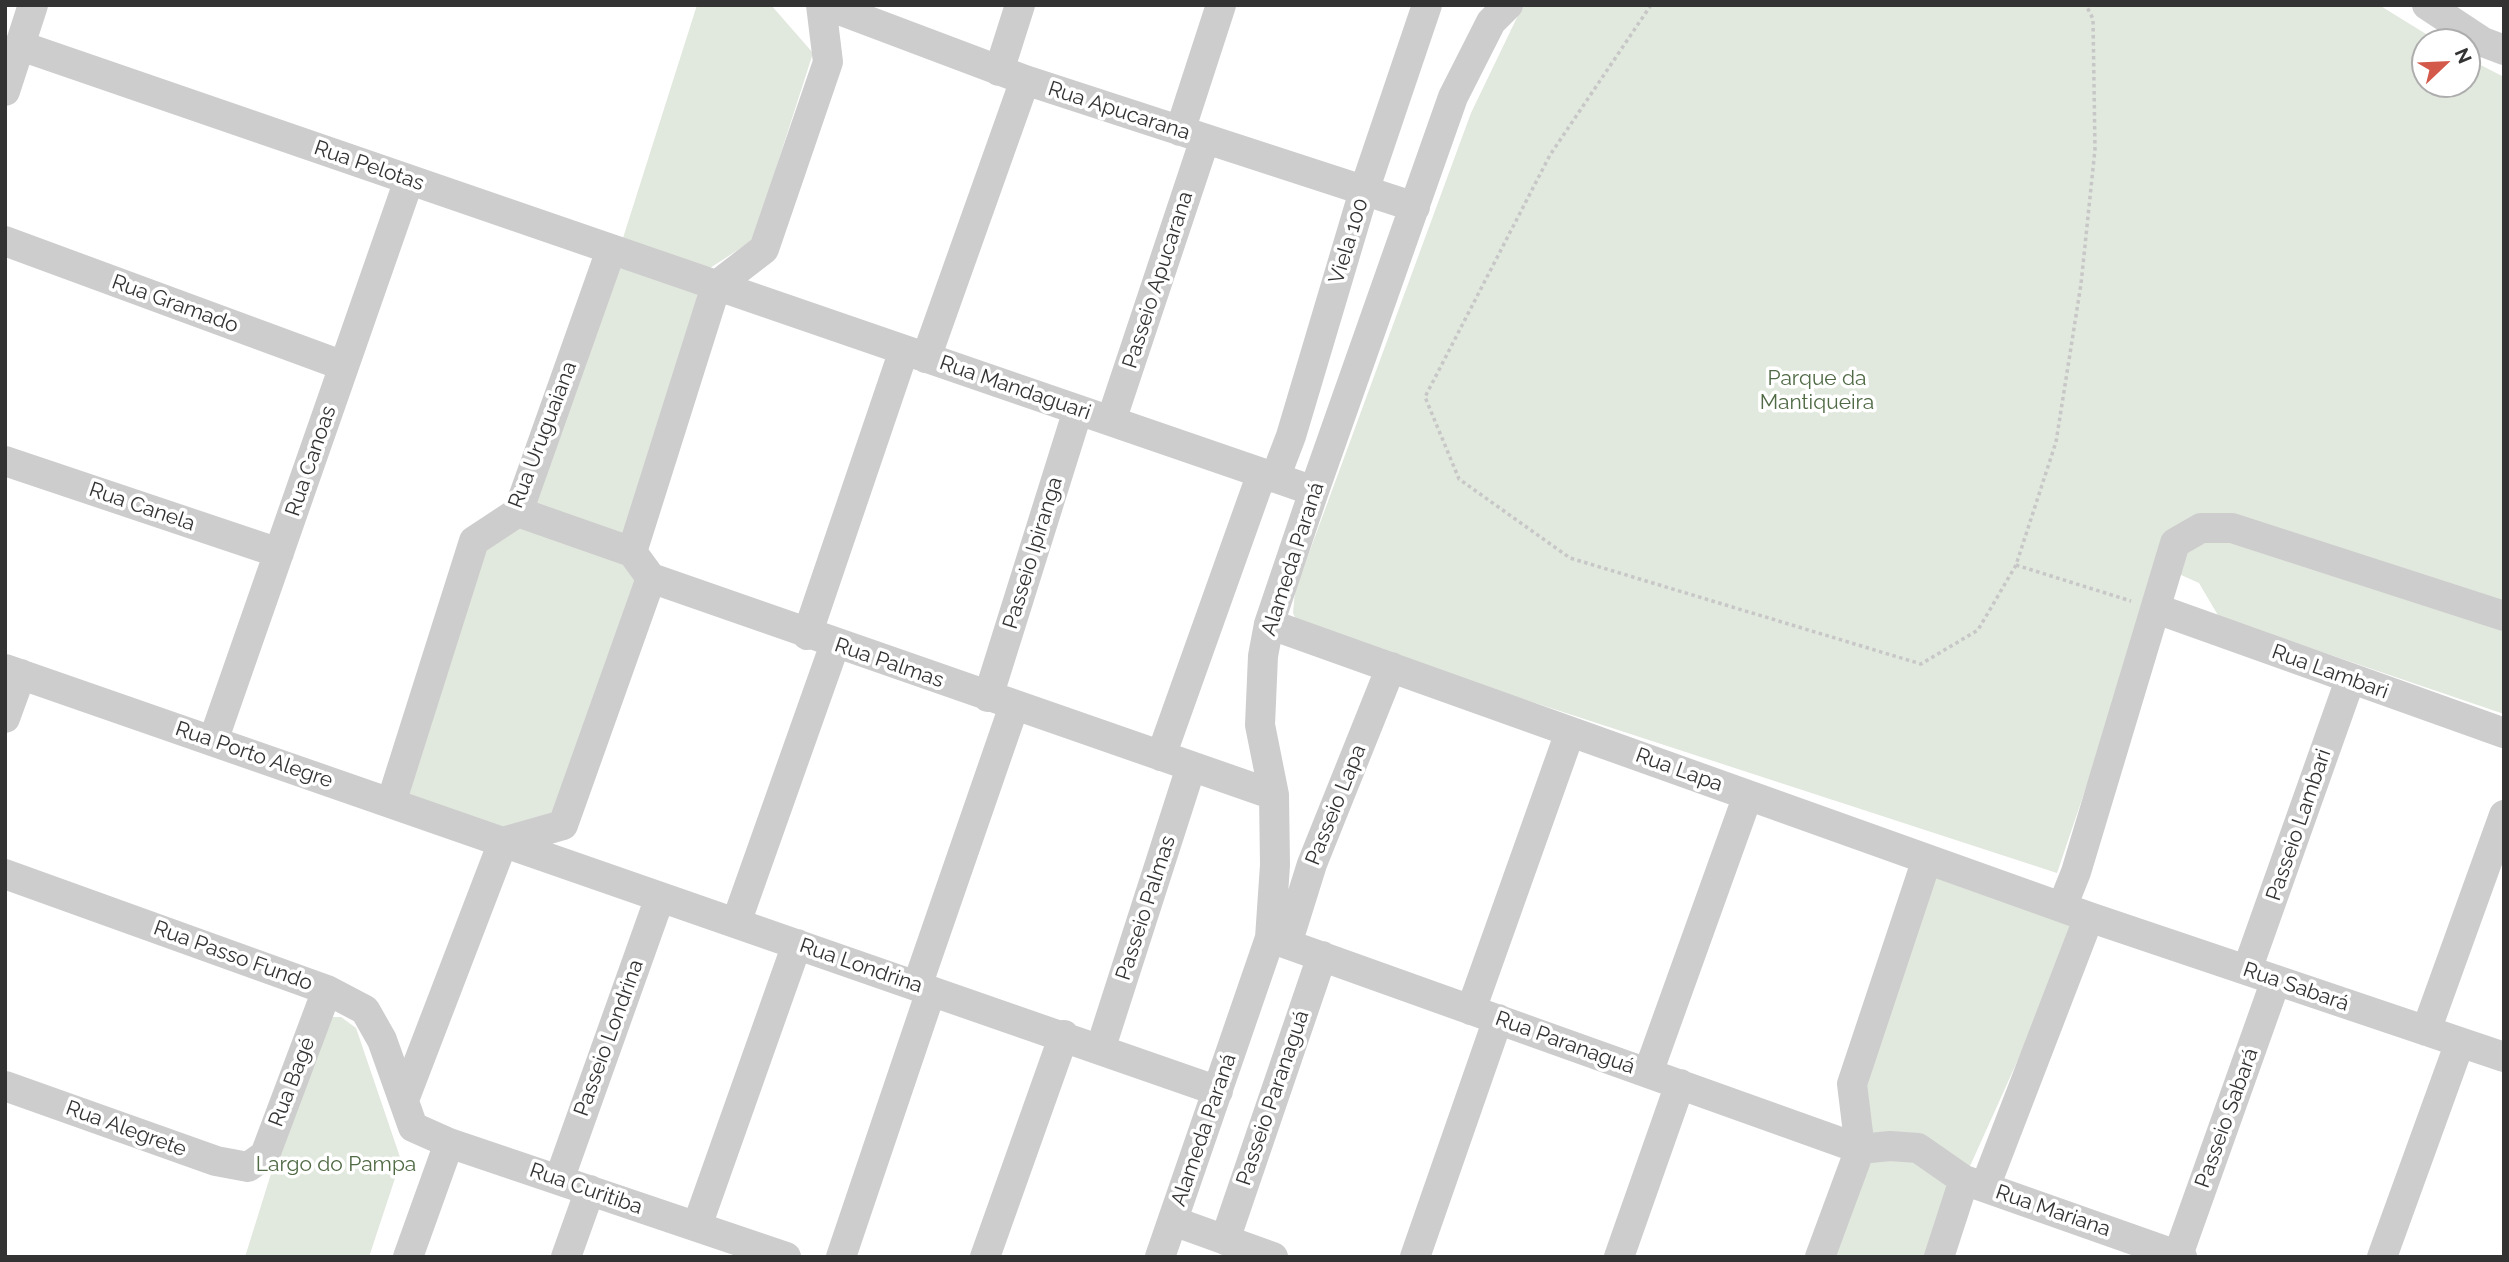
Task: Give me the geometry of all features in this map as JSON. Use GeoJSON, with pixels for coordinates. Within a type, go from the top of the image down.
{"type":"FeatureCollection","features":[{"type":"Feature","properties":{"kind":"street"},"geometry":{"type":"LineString","coordinates":[[5,91],[33,5]]}},
{"type":"Feature","properties":{"kind":"street"},"geometry":{"type":"LineString","coordinates":[[632,552],[716,286],[764,249],[828,62],[824,5]]}},
{"type":"Feature","properties":{"kind":"street","name":"Rua Apucarana"},"geometry":{"type":"LineString","coordinates":[[824,5],[1012,76],[1415,207]]}},
{"type":"Feature","properties":{"kind":"street"},"geometry":{"type":"LineString","coordinates":[[807,635],[915,354],[1012,76],[1020,5]]}},
{"type":"Feature","properties":{"kind":"street","name":"Passeio Apucarana"},"geometry":{"type":"LineString","coordinates":[[1111,421],[1192,135],[1221,5]]}},
{"type":"Feature","properties":{"kind":"street","name":"Viela 100"},"geometry":{"type":"LineString","coordinates":[[1269,475],[1291,436],[1364,191],[1427,5]]}},
{"type":"Feature","properties":{"kind":"street","name":"Alameda Paraná"},"geometry":{"type":"LineString","coordinates":[[1160,1257],[1218,1091],[1278,941],[1273,795],[1261,725],[1263,656],[1269,624],[1453,97],[1492,22],[1508,5]]}},
{"type":"Feature","properties":{"kind":"street"},"geometry":{"type":"LineString","coordinates":[[2427,5],[2483,42],[2504,50]]}},
{"type":"Feature","properties":{"kind":"street","name":"Rua Pelotas"},"geometry":{"type":"LineString","coordinates":[[21,46],[716,286]]}},
{"type":"Feature","properties":{"kind":"street","name":"Rua Canoas"},"geometry":{"type":"LineString","coordinates":[[213,741],[409,180]]}},
{"type":"Feature","properties":{"kind":"street","name":"Rua Gramado"},"geometry":{"type":"LineString","coordinates":[[5,241],[344,366]]}},
{"type":"Feature","properties":{"kind":"street","name":"Rua Uruguaiana"},"geometry":{"type":"LineString","coordinates":[[391,803],[474,541],[518,512],[611,250]]}},
{"type":"Feature","properties":{"kind":"street","name":"Rua Mandaguari"},"geometry":{"type":"LineString","coordinates":[[716,286],[1314,491]]}},
{"type":"Feature","properties":{"kind":"street","name":"Passeio Ipiranga"},"geometry":{"type":"LineString","coordinates":[[1001,701],[1078,410]]}},
{"type":"Feature","properties":{"kind":"street","name":"Rua Canela"},"geometry":{"type":"LineString","coordinates":[[5,461],[279,553]]}},
{"type":"Feature","properties":{"kind":"street"},"geometry":{"type":"LineString","coordinates":[[1161,757],[1269,475]]}},
{"type":"Feature","properties":{"kind":"street"},"geometry":{"type":"LineString","coordinates":[[404,1100],[503,842],[564,825],[651,578],[632,552],[518,512]]}},
{"type":"Feature","properties":{"kind":"street"},"geometry":{"type":"LineString","coordinates":[[1939,1257],[1974,1184],[2075,912],[2076,872],[2175,543],[2201,528],[2232,528],[2504,616]]}},
{"type":"Feature","properties":{"kind":"street","name":"Rua Palmas"},"geometry":{"type":"LineString","coordinates":[[651,578],[807,635],[1273,795]]}},
{"type":"Feature","properties":{"kind":"street","name":"Rua Lambari"},"geometry":{"type":"LineString","coordinates":[[2157,609],[2504,733]]}},
{"type":"Feature","properties":{"kind":"street","name":"Rua Lapa"},"geometry":{"type":"LineString","coordinates":[[1269,624],[2075,912]]}},
{"type":"Feature","properties":{"kind":"street"},"geometry":{"type":"LineString","coordinates":[[736,923],[835,644]]}},
{"type":"Feature","properties":{"kind":"street","name":"Passeio Lapa"},"geometry":{"type":"LineString","coordinates":[[1278,941],[1391,667]]}},
{"type":"Feature","properties":{"kind":"street"},"geometry":{"type":"LineString","coordinates":[[5,718],[13,672]]}},
{"type":"Feature","properties":{"kind":"street","name":"Rua Porto Alegre"},"geometry":{"type":"LineString","coordinates":[[13,672],[503,842]]}},
{"type":"Feature","properties":{"kind":"street","name":"Passeio Lambari"},"geometry":{"type":"LineString","coordinates":[[2247,971],[2350,680]]}},
{"type":"Feature","properties":{"kind":"street"},"geometry":{"type":"LineString","coordinates":[[841,1257],[924,988],[1001,701]]}},
{"type":"Feature","properties":{"kind":"street"},"geometry":{"type":"LineString","coordinates":[[1415,1257],[1570,732]]}},
{"type":"Feature","properties":{"kind":"street","name":"Passeio Palmas"},"geometry":{"type":"LineString","coordinates":[[1100,1049],[1191,767]]}},
{"type":"Feature","properties":{"kind":"street"},"geometry":{"type":"LineString","coordinates":[[1648,1073],[1748,795]]}},
{"type":"Feature","properties":{"kind":"street"},"geometry":{"type":"LineString","coordinates":[[2427,1031],[2504,815]]}},
{"type":"Feature","properties":{"kind":"street","name":"Rua Londrina"},"geometry":{"type":"LineString","coordinates":[[503,842],[1064,1035],[1218,1091]]}},
{"type":"Feature","properties":{"kind":"street"},"geometry":{"type":"LineString","coordinates":[[1820,1257],[1860,1149],[1852,1084],[1927,859]]}},
{"type":"Feature","properties":{"kind":"street","name":"Rua Passo Fundo"},"geometry":{"type":"LineString","coordinates":[[5,874],[327,989],[365,1010],[383,1040],[404,1100]]}},
{"type":"Feature","properties":{"kind":"street","name":"Passeio Londrina"},"geometry":{"type":"LineString","coordinates":[[559,1180],[660,897]]}},
{"type":"Feature","properties":{"kind":"street","name":"Rua Sabará"},"geometry":{"type":"LineString","coordinates":[[2075,912],[2504,1057]]}},
{"type":"Feature","properties":{"kind":"street","name":"Rua Paranaguá"},"geometry":{"type":"LineString","coordinates":[[1278,941],[1860,1149]]}},
{"type":"Feature","properties":{"kind":"street"},"geometry":{"type":"LineString","coordinates":[[697,1226],[797,944]]}},
{"type":"Feature","properties":{"kind":"street","name":"Passeio Paranaguá"},"geometry":{"type":"LineString","coordinates":[[1225,1240],[1322,956]]}},
{"type":"Feature","properties":{"kind":"street","name":"Passeio Sabará"},"geometry":{"type":"LineString","coordinates":[[2180,1256],[2276,980]]}},
{"type":"Feature","properties":{"kind":"street","name":"Rua Bagé"},"geometry":{"type":"LineString","coordinates":[[248,1167],[265,1155],[327,989]]}},
{"type":"Feature","properties":{"kind":"street"},"geometry":{"type":"LineString","coordinates":[[985,1257],[1064,1035]]}},
{"type":"Feature","properties":{"kind":"street"},"geometry":{"type":"LineString","coordinates":[[2382,1257],[2460,1042]]}},
{"type":"Feature","properties":{"kind":"street"},"geometry":{"type":"LineString","coordinates":[[1619,1257],[1680,1084]]}},
{"type":"Feature","properties":{"kind":"street","name":"Rua Alegrete"},"geometry":{"type":"LineString","coordinates":[[5,1086],[216,1161],[248,1167]]}},
{"type":"Feature","properties":{"kind":"street","name":"Rua Curitiba"},"geometry":{"type":"LineString","coordinates":[[404,1100],[413,1127],[449,1143],[697,1226],[724,1247],[786,1257]]}},
{"type":"Feature","properties":{"kind":"street"},"geometry":{"type":"LineString","coordinates":[[408,1257],[449,1143]]}},
{"type":"Feature","properties":{"kind":"street","name":"Rua Mariana"},"geometry":{"type":"LineString","coordinates":[[1860,1149],[1890,1146],[1918,1148],[1974,1184],[2147,1251],[2180,1256]]}},
{"type":"Feature","properties":{"kind":"street"},"geometry":{"type":"LineString","coordinates":[[566,1257],[590,1191]]}},
{"type":"Feature","properties":{"kind":"street"},"geometry":{"type":"LineString","coordinates":[[1173,1221],[1273,1257]]}},
{"type":"Feature","properties":{"kind":"path"},"geometry":{"type":"LineString","coordinates":[[1651,5],[1550,155],[1425,397],[1459,479],[1570,558],[1921,664],[1978,630],[2016,565],[2056,442],[2081,284],[2095,149],[2093,19],[2086,5]]}},
{"type":"Feature","properties":{"kind":"path"},"geometry":{"type":"LineString","coordinates":[[2016,565],[2157,609]]}},
{"type":"Feature","properties":{"kind":"green space"},"geometry":{"type":"Polygon","coordinates":[[[697,5],[771,5],[813,53],[753,240],[707,270],[623,238],[697,5]]]}},
{"type":"Feature","properties":{"kind":"green space","name":"Parque da Mantiqueira"},"geometry":{"type":"Polygon","coordinates":[[[1523,5],[2379,5],[2416,28],[2411,28],[2411,98],[2481,98],[2481,65],[2504,77],[2504,714],[2219,617],[2199,583],[2161,566],[2057,873],[1299,626],[1293,613],[1295,591],[1471,113],[1523,5]]]}},
{"type":"Feature","properties":{"kind":"green space"},"geometry":{"type":"Polygon","coordinates":[[[617,261],[708,289],[627,545],[526,508],[617,261]]]}},
{"type":"Feature","properties":{"kind":"green space"},"geometry":{"type":"Polygon","coordinates":[[[516,519],[627,556],[644,580],[561,818],[502,833],[400,799],[481,547],[516,519]]]}},
{"type":"Feature","properties":{"kind":"green space"},"geometry":{"type":"Polygon","coordinates":[[[1934,870],[2077,921],[2071,942],[1966,1175],[1865,1140],[1862,1084],[1934,870]]]}},
{"type":"Feature","properties":{"kind":"green space","name":"Largo do Pampa"},"geometry":{"type":"Polygon","coordinates":[[[320,1017],[341,1017],[356,1028],[401,1160],[369,1257],[245,1257],[320,1017]]]}},
{"type":"Feature","properties":{"kind":"green space"},"geometry":{"type":"Polygon","coordinates":[[[1918,1154],[1953,1193],[1931,1257],[1832,1257],[1865,1161],[1918,1154]]]}}]}
